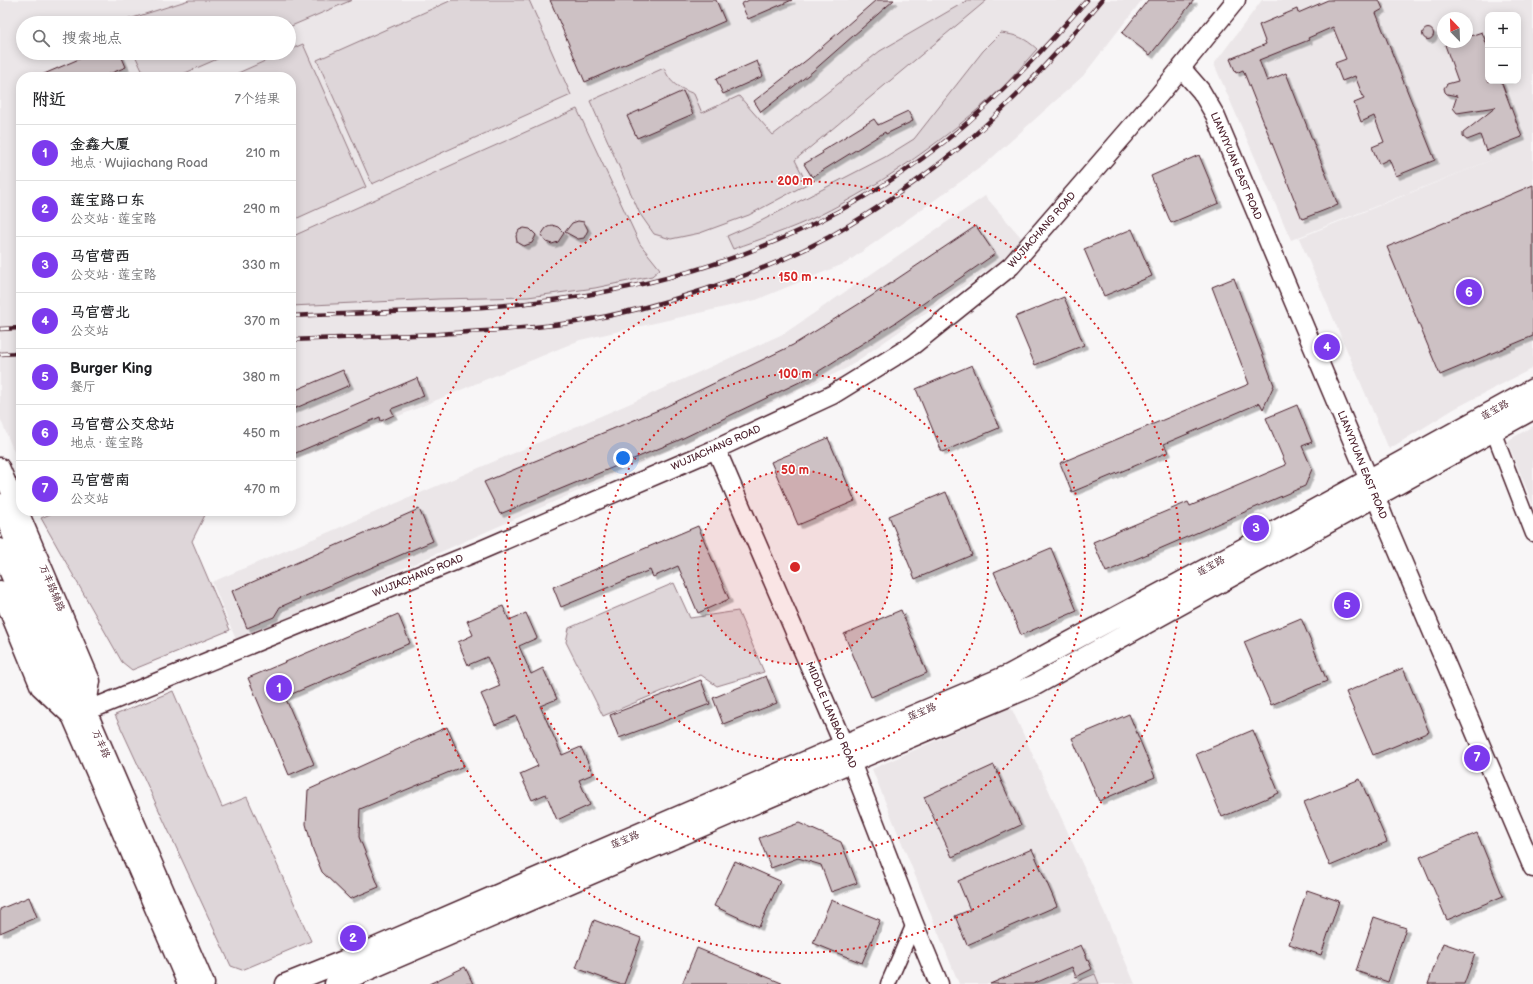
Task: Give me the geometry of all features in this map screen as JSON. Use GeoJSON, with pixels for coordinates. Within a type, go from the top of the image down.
{"type":"FeatureCollection","features":[{"type":"Feature","properties":{"kind":"main road","name":"莲宝路"},"geometry":{"type":"LineString","coordinates":[[286,984],[848,753],[1035,685],[1372,488],[1533,389]]}},
{"type":"Feature","properties":{"kind":"main road","name":"莲宝路"},"geometry":{"type":"LineString","coordinates":[[1372,488],[1493,431],[1533,409]]}},
{"type":"Feature","properties":{"kind":"main road","name":"万丰路"},"geometry":{"type":"LineString","coordinates":[[0,504],[79,714],[188,984]]}},
{"type":"Feature","properties":{"kind":"main road","name":"万丰路"},"geometry":{"type":"LineString","coordinates":[[0,549],[79,714],[204,984]]}},
{"type":"Feature","properties":{"kind":"main road","name":"莲宝路"},"geometry":{"type":"LineString","coordinates":[[335,984],[848,753]]}},
{"type":"Feature","properties":{"kind":"street","name":"WUJIACHANG ROAD"},"geometry":{"type":"LineString","coordinates":[[79,714],[472,554],[716,449],[839,391],[913,345],[1011,266],[1181,68],[1236,0]]}},
{"type":"Feature","properties":{"kind":"street","name":"LIANYIYUAN EAST ROAD"},"geometry":{"type":"LineString","coordinates":[[1181,68],[1201,91],[1215,115],[1533,868]]}},
{"type":"Feature","properties":{"kind":"street"},"geometry":{"type":"LineString","coordinates":[[1493,431],[1533,534]]}},
{"type":"Feature","properties":{"kind":"street","name":"MIDDLE LIANBAO ROAD"},"geometry":{"type":"LineString","coordinates":[[716,449],[848,753],[914,924],[939,984]]}},
{"type":"Feature","properties":{"kind":"street","name":"万丰路辅路"},"geometry":{"type":"LineString","coordinates":[[0,467],[16,504]]}},
{"type":"Feature","properties":{"kind":"street","name":"万丰路辅路"},"geometry":{"type":"LineString","coordinates":[[21,516],[92,681],[79,714]]}},
{"type":"Feature","properties":{"kind":"street"},"geometry":{"type":"LineString","coordinates":[[0,590],[40,687],[79,714]]}},
{"type":"Feature","properties":{"kind":"street"},"geometry":{"type":"LineString","coordinates":[[888,984],[914,924]]}},
{"type":"Feature","properties":{"kind":"shaded area"},"geometry":{"type":"Polygon","coordinates":[[[0,0],[1142,0],[1083,76],[984,165],[846,263],[756,300],[580,340],[296,459],[296,72],[16,72],[16,457],[0,418],[0,0]]]}},
{"type":"Feature","properties":{"kind":"shaded area"},"geometry":{"type":"Polygon","coordinates":[[[189,0],[352,0],[296,24],[296,16],[139,16],[189,0]]]}},
{"type":"Feature","properties":{"kind":"shaded area"},"geometry":{"type":"Polygon","coordinates":[[[452,0],[529,0],[571,95],[372,184],[317,60],[452,0]]]}},
{"type":"Feature","properties":{"kind":"shaded area"},"geometry":{"type":"Polygon","coordinates":[[[968,0],[987,0],[795,160],[807,184],[749,215],[700,233],[671,239],[654,234],[640,214],[590,101],[664,68],[672,82],[694,94],[702,113],[739,96],[773,135],[880,51],[968,0]]]}},
{"type":"Feature","properties":{"kind":"shaded area"},"geometry":{"type":"Polygon","coordinates":[[[1262,0],[1533,0],[1533,368],[1454,409],[1389,449],[1299,238],[1504,155],[1291,240],[1214,64],[1262,0]]]}},
{"type":"Feature","properties":{"kind":"shaded area"},"geometry":{"type":"Polygon","coordinates":[[[1001,33],[1012,35],[1029,42],[1037,49],[1011,79],[981,107],[937,142],[891,174],[843,203],[818,216],[776,234],[733,249],[727,236],[759,222],[885,157],[914,139],[983,51],[1001,33]]]}},
{"type":"Feature","properties":{"kind":"shaded area"},"geometry":{"type":"Polygon","coordinates":[[[303,44],[366,187],[296,219],[296,72],[240,72],[267,60],[296,60],[296,47],[303,44]]]}},
{"type":"Feature","properties":{"kind":"shaded area"},"geometry":{"type":"Polygon","coordinates":[[[137,60],[215,60],[187,72],[143,72],[137,60]]]}},
{"type":"Feature","properties":{"kind":"shaded area"},"geometry":{"type":"Polygon","coordinates":[[[577,109],[640,244],[660,269],[652,276],[595,288],[528,297],[439,299],[296,306],[296,235],[577,109]]]}},
{"type":"Feature","properties":{"kind":"shaded area"},"geometry":{"type":"Polygon","coordinates":[[[985,196],[1026,243],[847,368],[646,461],[237,642],[212,582],[631,403],[785,333],[985,196]]]}},
{"type":"Feature","properties":{"kind":"shaded area"},"geometry":{"type":"Polygon","coordinates":[[[1533,426],[1533,505],[1507,441],[1533,426]]]}},
{"type":"Feature","properties":{"kind":"shaded area"},"geometry":{"type":"Polygon","coordinates":[[[46,516],[204,516],[192,541],[230,630],[132,670],[122,662],[41,518],[46,516]]]}},
{"type":"Feature","properties":{"kind":"shaded area"},"geometry":{"type":"Polygon","coordinates":[[[674,583],[690,618],[738,611],[764,672],[717,686],[701,675],[603,716],[566,642],[569,628],[674,583]]]}},
{"type":"Feature","properties":{"kind":"shaded area"},"geometry":{"type":"Polygon","coordinates":[[[173,691],[222,807],[247,797],[311,941],[242,970],[231,966],[115,715],[173,691]]]}},
{"type":"Feature","properties":{"kind":"shaded area"},"geometry":{"type":"Polygon","coordinates":[[[1011,707],[1105,914],[1135,984],[959,984],[872,769],[1011,707]]]}},
{"type":"Feature","properties":{"kind":"shaded area"},"geometry":{"type":"Polygon","coordinates":[[[1095,974],[1099,984],[1071,984],[1095,974]]]}},
{"type":"Feature","properties":{"kind":"building"},"geometry":{"type":"Polygon","coordinates":[[[550,0],[716,0],[725,21],[585,82],[550,0]]]}},
{"type":"Feature","properties":{"kind":"building"},"geometry":{"type":"Polygon","coordinates":[[[749,0],[792,0],[748,19],[741,4],[749,0]]]}},
{"type":"Feature","properties":{"kind":"building"},"geometry":{"type":"Polygon","coordinates":[[[876,0],[894,0],[812,72],[761,112],[754,101],[808,59],[876,0]]]}},
{"type":"Feature","properties":{"kind":"building"},"geometry":{"type":"Polygon","coordinates":[[[1148,0],[1194,0],[1150,55],[1122,33],[1148,0]]]}},
{"type":"Feature","properties":{"kind":"building"},"geometry":{"type":"Polygon","coordinates":[[[1328,0],[1379,0],[1383,9],[1376,13],[1435,160],[1396,176],[1389,159],[1379,164],[1372,147],[1384,142],[1374,116],[1361,122],[1354,103],[1364,99],[1355,76],[1342,81],[1335,63],[1346,59],[1333,27],[1308,38],[1309,40],[1259,60],[1267,81],[1286,73],[1338,205],[1302,219],[1243,70],[1236,73],[1230,59],[1266,44],[1259,25],[1297,9],[1298,13],[1328,0]]]}},
{"type":"Feature","properties":{"kind":"building"},"geometry":{"type":"Polygon","coordinates":[[[1426,29],[1430,29],[1432,30],[1432,38],[1426,39],[1423,36],[1423,32],[1426,29]]]}},
{"type":"Feature","properties":{"kind":"building"},"geometry":{"type":"Polygon","coordinates":[[[1482,32],[1485,40],[1485,84],[1502,84],[1522,137],[1486,151],[1480,135],[1467,140],[1463,137],[1463,133],[1496,107],[1457,113],[1453,108],[1457,96],[1447,94],[1444,88],[1447,84],[1458,81],[1446,48],[1473,48],[1473,35],[1482,32]]]}},
{"type":"Feature","properties":{"kind":"building"},"geometry":{"type":"Polygon","coordinates":[[[77,60],[123,60],[126,67],[114,72],[49,72],[77,60]]]}},
{"type":"Feature","properties":{"kind":"building"},"geometry":{"type":"Polygon","coordinates":[[[757,61],[763,76],[723,94],[716,79],[757,61]]]}},
{"type":"Feature","properties":{"kind":"building"},"geometry":{"type":"Polygon","coordinates":[[[683,91],[693,114],[637,138],[627,116],[683,91]]]}},
{"type":"Feature","properties":{"kind":"building"},"geometry":{"type":"Polygon","coordinates":[[[908,111],[913,121],[886,134],[885,132],[812,177],[804,164],[823,153],[822,151],[874,119],[878,125],[908,111]]]}},
{"type":"Feature","properties":{"kind":"building"},"geometry":{"type":"Polygon","coordinates":[[[1199,155],[1219,203],[1171,223],[1151,176],[1199,155]]]}},
{"type":"Feature","properties":{"kind":"building"},"geometry":{"type":"Polygon","coordinates":[[[1533,185],[1533,336],[1440,375],[1387,247],[1533,185]]]}},
{"type":"Feature","properties":{"kind":"building"},"geometry":{"type":"Polygon","coordinates":[[[578,221],[584,222],[588,230],[584,238],[578,239],[565,232],[572,223],[578,221]]]}},
{"type":"Feature","properties":{"kind":"building"},"geometry":{"type":"Polygon","coordinates":[[[552,225],[558,227],[564,233],[558,242],[552,244],[546,242],[541,235],[546,228],[552,225]]]}},
{"type":"Feature","properties":{"kind":"building"},"geometry":{"type":"Polygon","coordinates":[[[976,226],[995,254],[895,323],[808,378],[677,441],[500,514],[484,482],[661,409],[793,345],[870,297],[976,226]]]}},
{"type":"Feature","properties":{"kind":"building"},"geometry":{"type":"Polygon","coordinates":[[[524,228],[530,229],[536,235],[532,243],[524,246],[517,242],[516,236],[519,230],[524,228]]]}},
{"type":"Feature","properties":{"kind":"building"},"geometry":{"type":"Polygon","coordinates":[[[1132,229],[1152,276],[1104,296],[1084,249],[1132,229]]]}},
{"type":"Feature","properties":{"kind":"building"},"geometry":{"type":"Polygon","coordinates":[[[1234,278],[1274,385],[1263,409],[1260,403],[1164,444],[1168,452],[1072,492],[1060,463],[1249,384],[1212,287],[1234,278]]]}},
{"type":"Feature","properties":{"kind":"building"},"geometry":{"type":"Polygon","coordinates":[[[1064,297],[1084,345],[1035,365],[1015,317],[1064,297]]]}},
{"type":"Feature","properties":{"kind":"building"},"geometry":{"type":"Polygon","coordinates":[[[972,365],[999,428],[942,452],[916,389],[972,365]]]}},
{"type":"Feature","properties":{"kind":"building"},"geometry":{"type":"Polygon","coordinates":[[[343,370],[350,385],[296,408],[296,390],[343,370]]]}},
{"type":"Feature","properties":{"kind":"building"},"geometry":{"type":"Polygon","coordinates":[[[417,378],[424,396],[391,409],[394,415],[381,421],[380,417],[296,453],[296,430],[417,378]]]}},
{"type":"Feature","properties":{"kind":"building"},"geometry":{"type":"Polygon","coordinates":[[[1297,405],[1312,442],[1302,446],[1312,469],[1305,486],[1106,572],[1093,542],[1188,502],[1190,506],[1286,465],[1266,418],[1297,405]]]}},
{"type":"Feature","properties":{"kind":"building"},"geometry":{"type":"Polygon","coordinates":[[[828,438],[855,501],[798,525],[771,462],[828,438]]]}},
{"type":"Feature","properties":{"kind":"building"},"geometry":{"type":"Polygon","coordinates":[[[946,492],[972,555],[915,579],[889,516],[946,492]]]}},
{"type":"Feature","properties":{"kind":"building"},"geometry":{"type":"Polygon","coordinates":[[[419,509],[433,541],[280,607],[274,617],[247,628],[232,591],[419,509]]]}},
{"type":"Feature","properties":{"kind":"building"},"geometry":{"type":"Polygon","coordinates":[[[698,526],[729,599],[698,613],[678,566],[653,577],[650,570],[561,607],[553,587],[698,526]]]}},
{"type":"Feature","properties":{"kind":"building"},"geometry":{"type":"Polygon","coordinates":[[[1051,548],[1077,611],[1021,635],[994,572],[1051,548]]]}},
{"type":"Feature","properties":{"kind":"building"},"geometry":{"type":"Polygon","coordinates":[[[503,606],[509,620],[526,613],[537,638],[519,646],[531,674],[543,668],[557,699],[540,706],[562,755],[581,747],[593,774],[579,780],[590,805],[557,820],[546,794],[532,800],[520,774],[538,766],[516,716],[495,725],[481,694],[500,686],[487,657],[468,665],[458,642],[473,635],[467,621],[503,606]]]}},
{"type":"Feature","properties":{"kind":"building"},"geometry":{"type":"Polygon","coordinates":[[[901,610],[927,673],[871,697],[844,634],[901,610]]]}},
{"type":"Feature","properties":{"kind":"building"},"geometry":{"type":"Polygon","coordinates":[[[398,614],[410,643],[285,697],[314,764],[289,775],[248,678],[398,614]]]}},
{"type":"Feature","properties":{"kind":"building"},"geometry":{"type":"Polygon","coordinates":[[[1301,618],[1327,681],[1271,705],[1244,642],[1301,618]]]}},
{"type":"Feature","properties":{"kind":"building"},"geometry":{"type":"Polygon","coordinates":[[[1403,668],[1429,732],[1373,755],[1346,692],[1403,668]]]}},
{"type":"Feature","properties":{"kind":"building"},"geometry":{"type":"Polygon","coordinates":[[[766,676],[777,703],[723,724],[713,698],[766,676]]]}},
{"type":"Feature","properties":{"kind":"building"},"geometry":{"type":"Polygon","coordinates":[[[701,680],[710,704],[619,738],[610,715],[701,680]]]}},
{"type":"Feature","properties":{"kind":"building"},"geometry":{"type":"Polygon","coordinates":[[[1129,714],[1155,777],[1099,801],[1072,738],[1129,714]]]}},
{"type":"Feature","properties":{"kind":"building"},"geometry":{"type":"Polygon","coordinates":[[[447,727],[464,766],[360,809],[359,837],[379,887],[350,899],[322,872],[313,850],[306,824],[308,790],[447,727]]]}},
{"type":"Feature","properties":{"kind":"building"},"geometry":{"type":"Polygon","coordinates":[[[1253,730],[1279,793],[1222,817],[1196,754],[1253,730]]]}},
{"type":"Feature","properties":{"kind":"building"},"geometry":{"type":"Polygon","coordinates":[[[994,765],[1021,825],[952,857],[924,797],[994,765]]]}},
{"type":"Feature","properties":{"kind":"building"},"geometry":{"type":"Polygon","coordinates":[[[1360,779],[1387,842],[1330,866],[1304,802],[1360,779]]]}},
{"type":"Feature","properties":{"kind":"building"},"geometry":{"type":"Polygon","coordinates":[[[799,823],[841,842],[857,883],[831,892],[821,865],[798,858],[771,868],[759,838],[799,823]]]}},
{"type":"Feature","properties":{"kind":"building"},"geometry":{"type":"Polygon","coordinates":[[[1477,833],[1503,896],[1447,920],[1420,857],[1477,833]]]}},
{"type":"Feature","properties":{"kind":"building"},"geometry":{"type":"Polygon","coordinates":[[[1032,849],[1057,906],[967,945],[955,916],[970,910],[958,881],[1032,849]]]}},
{"type":"Feature","properties":{"kind":"building"},"geometry":{"type":"Polygon","coordinates":[[[735,861],[780,881],[759,927],[714,906],[735,861]]]}},
{"type":"Feature","properties":{"kind":"building"},"geometry":{"type":"Polygon","coordinates":[[[1307,890],[1339,901],[1321,955],[1289,944],[1307,890]]]}},
{"type":"Feature","properties":{"kind":"building"},"geometry":{"type":"Polygon","coordinates":[[[29,897],[37,917],[0,933],[0,909],[29,897]]]}},
{"type":"Feature","properties":{"kind":"building"},"geometry":{"type":"Polygon","coordinates":[[[831,900],[880,920],[862,963],[813,943],[831,900]]]}},
{"type":"Feature","properties":{"kind":"building"},"geometry":{"type":"Polygon","coordinates":[[[1374,917],[1406,928],[1388,982],[1356,971],[1374,917]]]}},
{"type":"Feature","properties":{"kind":"building"},"geometry":{"type":"Polygon","coordinates":[[[594,920],[641,938],[624,984],[619,984],[576,968],[594,920]]]}},
{"type":"Feature","properties":{"kind":"building"},"geometry":{"type":"Polygon","coordinates":[[[1443,943],[1475,954],[1464,984],[1428,984],[1443,943]]]}},
{"type":"Feature","properties":{"kind":"building"},"geometry":{"type":"Polygon","coordinates":[[[1081,945],[1092,969],[1076,977],[1072,967],[1033,984],[990,984],[1081,945]]]}},
{"type":"Feature","properties":{"kind":"building"},"geometry":{"type":"Polygon","coordinates":[[[697,948],[784,984],[682,984],[697,948]]]}},
{"type":"Feature","properties":{"kind":"building"},"geometry":{"type":"Polygon","coordinates":[[[465,967],[473,984],[429,984],[465,967]]]}},
{"type":"Feature","properties":{"kind":"railway"},"geometry":{"type":"LineString","coordinates":[[296,316],[473,308],[581,296],[672,276],[717,263],[760,247],[803,229],[844,208],[884,184],[946,141],[1010,84],[1087,0]]}},
{"type":"Feature","properties":{"kind":"railway"},"geometry":{"type":"LineString","coordinates":[[296,340],[473,332],[576,322],[608,316],[673,300],[738,278],[770,265],[800,252],[847,226],[901,192],[953,153],[1016,96],[1060,49],[1102,0]]}},
{"type":"Feature","properties":{"kind":"railway"},"geometry":{"type":"LineString","coordinates":[[0,329],[16,328]]}},
{"type":"Feature","properties":{"kind":"railway"},"geometry":{"type":"LineString","coordinates":[[0,354],[16,353]]}},
{"type":"Feature","properties":{"kind":"place","name":"马官营公交总站"},"geometry":{"type":"Point","coordinates":[1469,292]}},
{"type":"Feature","properties":{"kind":"place","name":"马官营北"},"geometry":{"type":"Point","coordinates":[1327,347]}},
{"type":"Feature","properties":{"kind":"place","name":"马官营西"},"geometry":{"type":"Point","coordinates":[1256,528]}},
{"type":"Feature","properties":{"kind":"place","name":"Burger King"},"geometry":{"type":"Point","coordinates":[1347,605]}},
{"type":"Feature","properties":{"kind":"place","name":"金鑫大厦"},"geometry":{"type":"Point","coordinates":[279,688]}},
{"type":"Feature","properties":{"kind":"place","name":"马官营南"},"geometry":{"type":"Point","coordinates":[1477,758]}},
{"type":"Feature","properties":{"kind":"place","name":"莲宝路口东"},"geometry":{"type":"Point","coordinates":[353,938]}}]}
